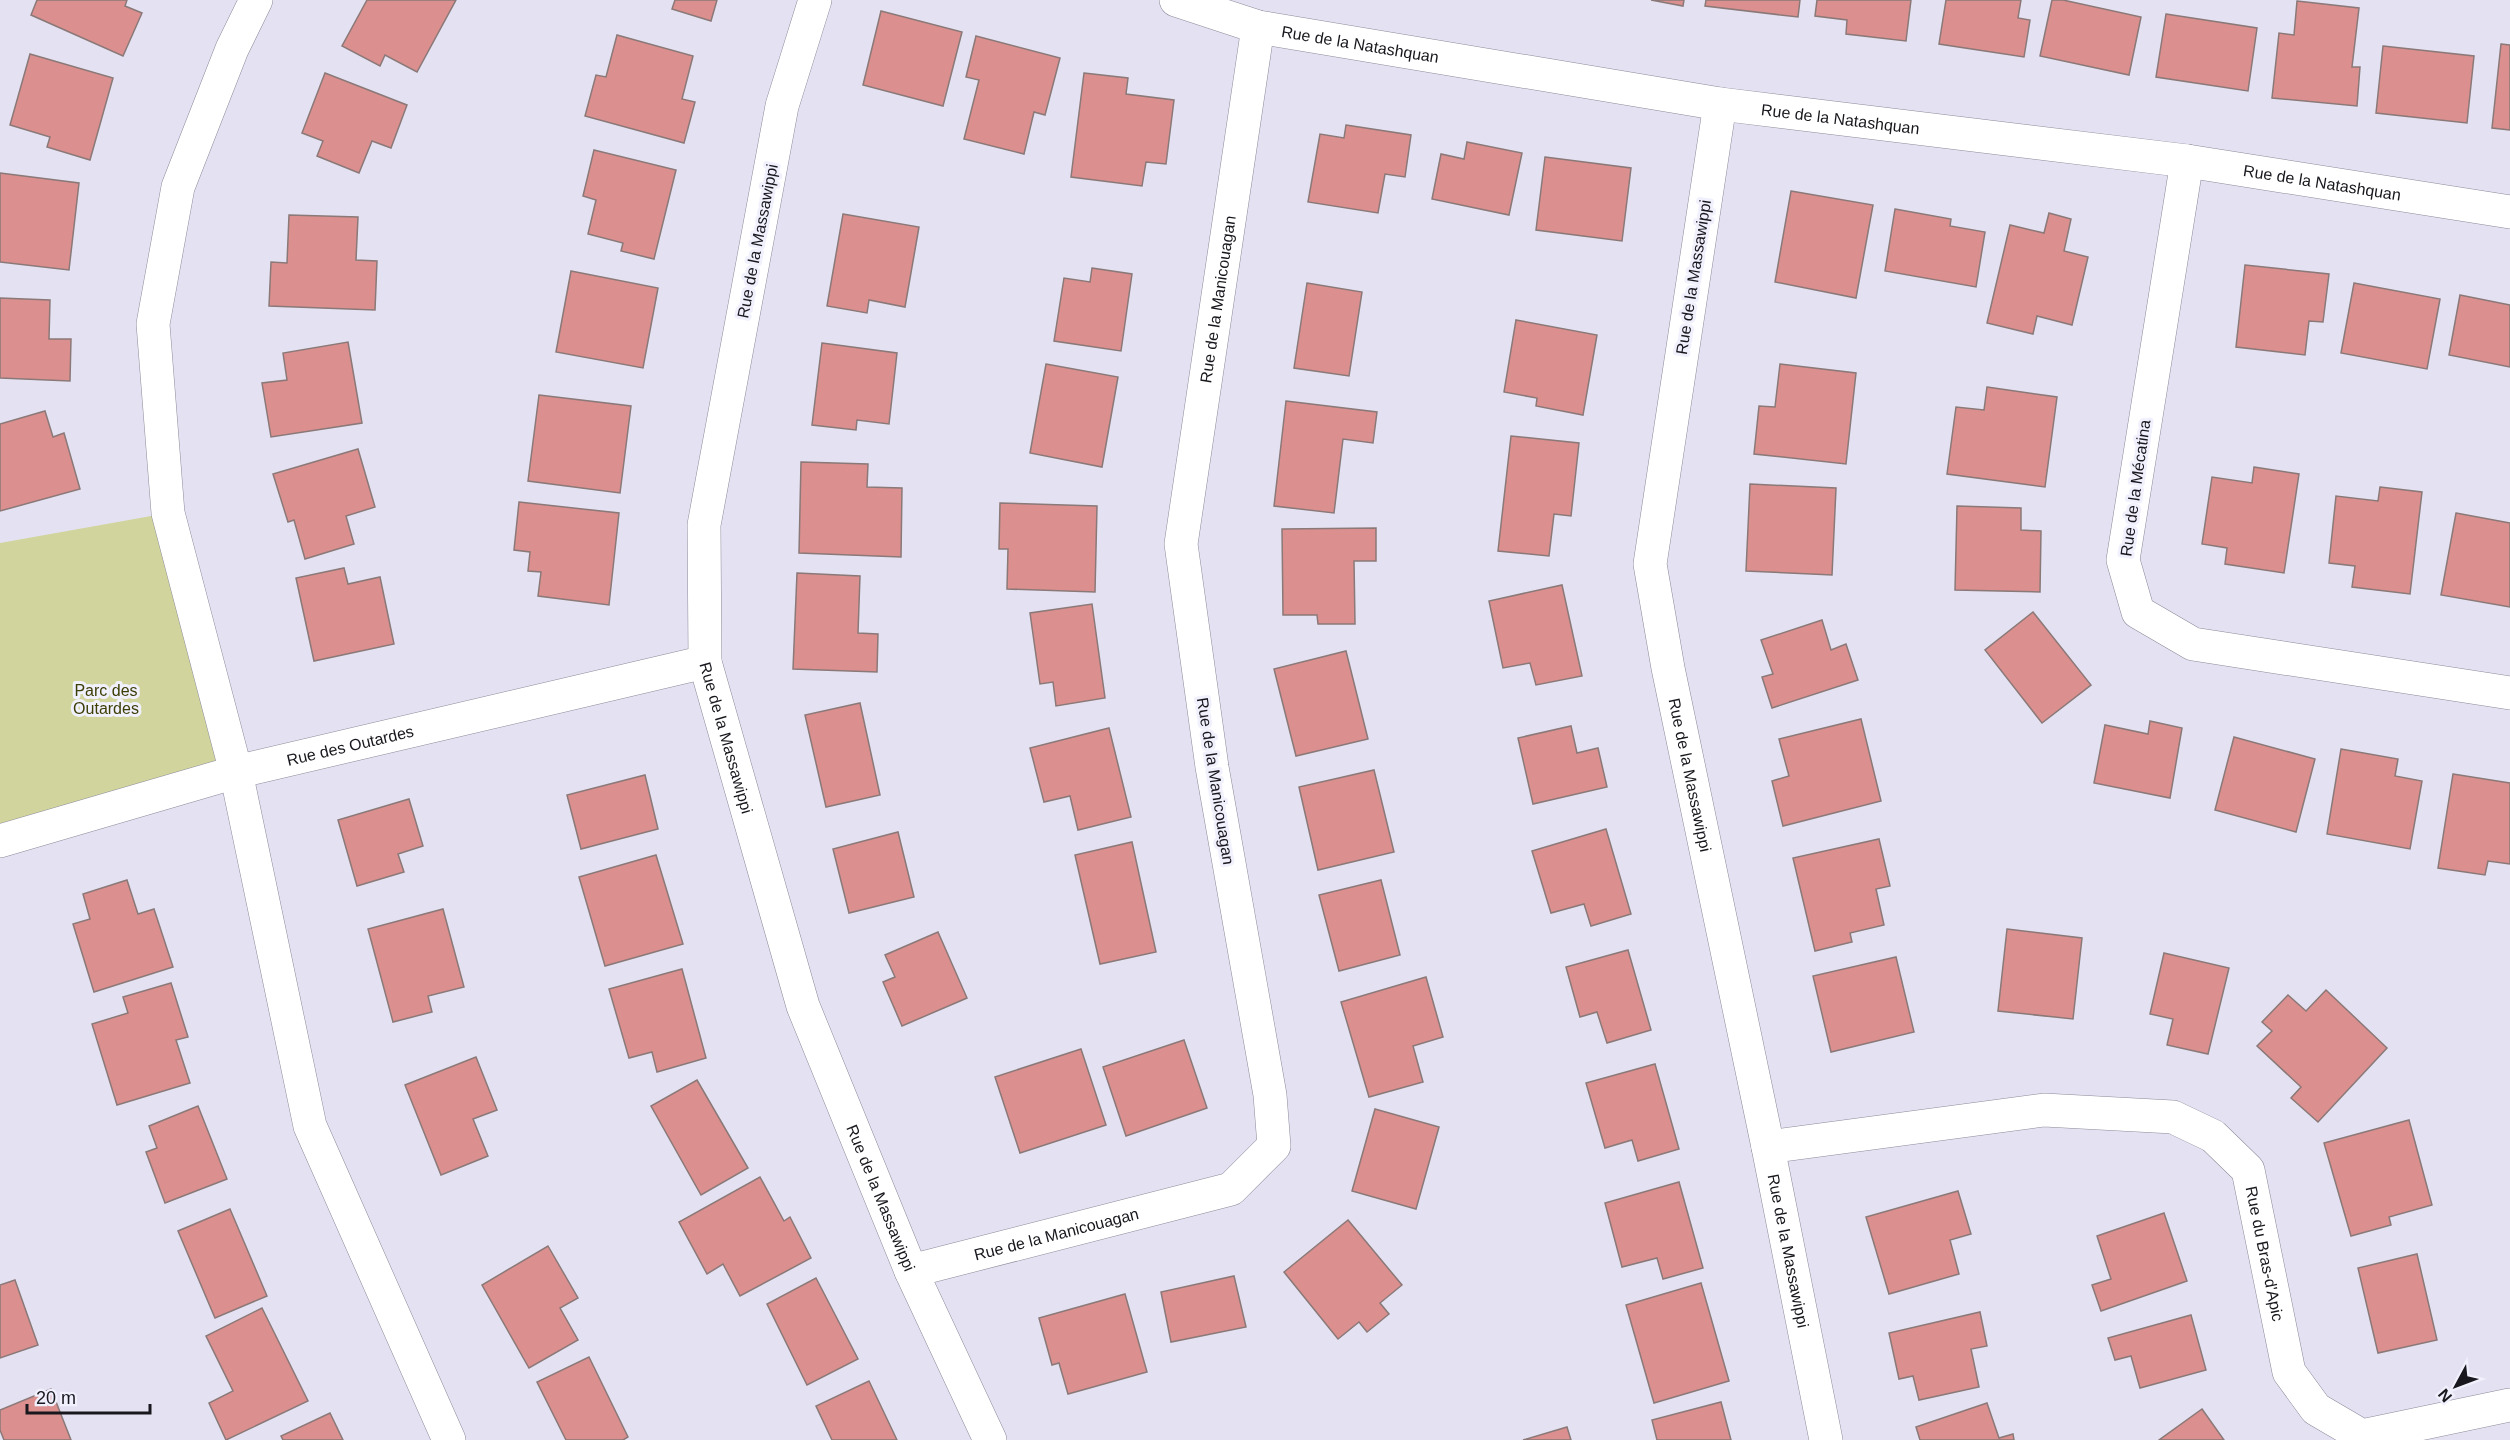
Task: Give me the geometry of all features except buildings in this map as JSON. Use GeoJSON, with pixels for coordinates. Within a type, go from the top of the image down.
{"type":"FeatureCollection","features":[{"type":"Feature","properties":{"kind":"street"},"geometry":{"type":"LineString","coordinates":[[256,0],[232,49],[178,187],[153,324],[168,513],[236,772],[310,1126],[449,1440]]}},
{"type":"Feature","properties":{"kind":"street","name":"Rue de la Massawippi"},"geometry":{"type":"LineString","coordinates":[[815,0],[782,106],[705,525],[705,662],[803,1006],[911,1271],[990,1440]]}},
{"type":"Feature","properties":{"kind":"street","name":"Rue de la Natashquan"},"geometry":{"type":"LineString","coordinates":[[1176,0],[1258,27],[1720,104],[2187,161],[2510,212]]}},
{"type":"Feature","properties":{"kind":"street","name":"Rue de la Manicouagan"},"geometry":{"type":"LineString","coordinates":[[911,1271],[1231,1189],[1274,1146],[1270,1095],[1212,767],[1181,544],[1258,27]]}},
{"type":"Feature","properties":{"kind":"street","name":"Rue de la Massawippi"},"geometry":{"type":"LineString","coordinates":[[1720,104],[1650,564],[1668,668],[1768,1147],[1826,1440]]}},
{"type":"Feature","properties":{"kind":"street","name":"Rue de la Mécatina"},"geometry":{"type":"LineString","coordinates":[[2187,161],[2123,560],[2138,612],[2193,644],[2510,693]]}},
{"type":"Feature","properties":{"kind":"street","name":"Rue des Outardes"},"geometry":{"type":"LineString","coordinates":[[0,842],[236,772],[705,662]]}},
{"type":"Feature","properties":{"kind":"street","name":"Rue du Bras-d'Apic"},"geometry":{"type":"LineString","coordinates":[[1768,1147],[2044,1110],[2173,1117],[2213,1136],[2248,1170],[2289,1372],[2316,1409],[2362,1436],[2510,1405]]}},
{"type":"Feature","properties":{"kind":"green space","name":"Parc des Outardes"},"geometry":{"type":"Polygon","coordinates":[[[168,513],[236,772],[0,841],[0,543],[168,513]]]}}]}
